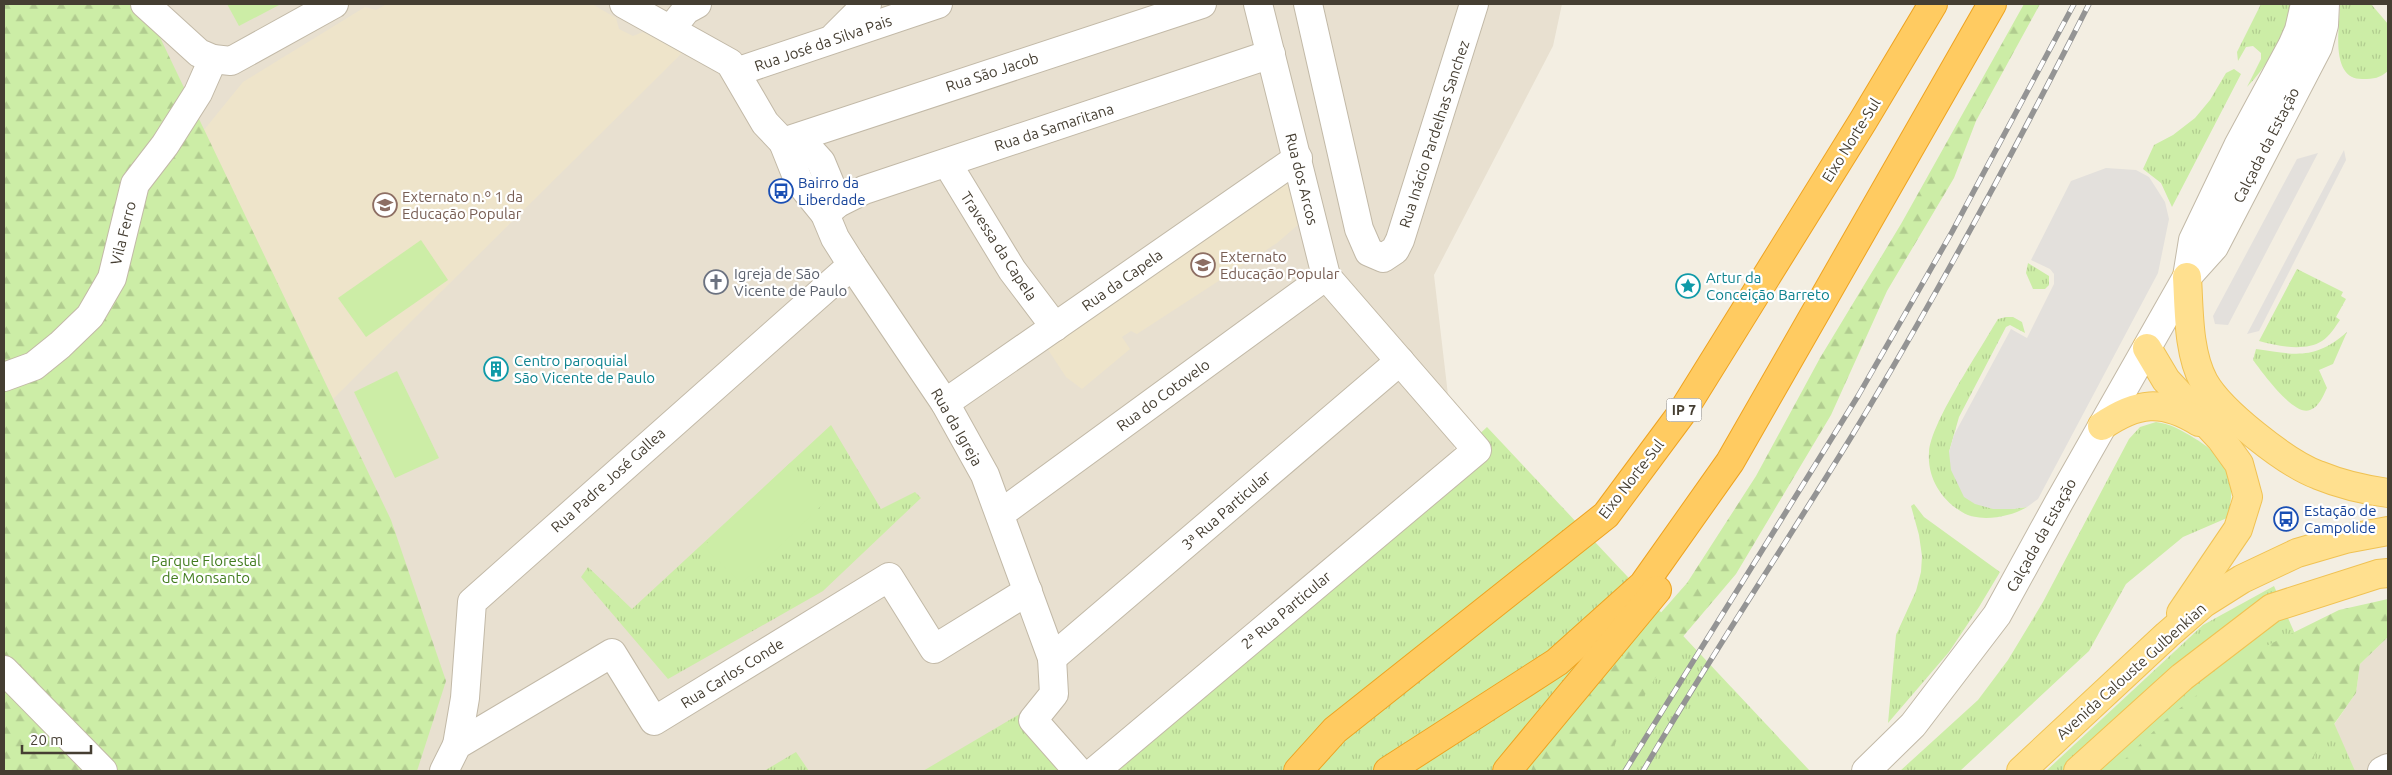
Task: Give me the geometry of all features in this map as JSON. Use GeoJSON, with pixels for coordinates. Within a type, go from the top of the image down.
{"type":"FeatureCollection","features":[{"type":"Feature","properties":{"kind":"highway","name":"Eixo Norte-Sul"},"geometry":{"type":"LineString","coordinates":[[1298,771],[1335,730],[1606,515],[1682,414],[1858,130],[1933,4]]}},
{"type":"Feature","properties":{"kind":"highway"},"geometry":{"type":"LineString","coordinates":[[1388,771],[1557,662],[1643,585],[1730,462],[1992,4]]}},
{"type":"Feature","properties":{"kind":"highway"},"geometry":{"type":"LineString","coordinates":[[1507,771],[1701,535],[1730,462]]}},
{"type":"Feature","properties":{"kind":"main road"},"geometry":{"type":"LineString","coordinates":[[2188,277],[2190,336],[2204,382]]}},
{"type":"Feature","properties":{"kind":"main road"},"geometry":{"type":"LineString","coordinates":[[2147,348],[2204,382],[2231,413],[2279,453],[2317,475],[2388,494]]}},
{"type":"Feature","properties":{"kind":"main road"},"geometry":{"type":"LineString","coordinates":[[2147,348],[2166,380],[2212,429],[2239,464],[2248,497],[2238,529],[2167,634]]}},
{"type":"Feature","properties":{"kind":"main road"},"geometry":{"type":"LineString","coordinates":[[2102,426],[2120,414],[2136,407],[2155,406],[2184,412],[2212,429]]}},
{"type":"Feature","properties":{"kind":"main road","name":"Avenida Calouste Gulbenkian"},"geometry":{"type":"LineString","coordinates":[[2021,771],[2167,634],[2204,603],[2242,579],[2297,553],[2345,539],[2388,531]]}},
{"type":"Feature","properties":{"kind":"main road"},"geometry":{"type":"LineString","coordinates":[[2078,771],[2182,677],[2272,608],[2378,574],[2388,573]]}},
{"type":"Feature","properties":{"kind":"street"},"geometry":{"type":"LineString","coordinates":[[145,4],[199,53],[213,60],[231,61],[334,4]]}},
{"type":"Feature","properties":{"kind":"street","name":"Rua da Igreja"},"geometry":{"type":"LineString","coordinates":[[624,4],[719,55],[730,63],[765,123],[783,142],[812,152],[821,162],[832,209],[835,238],[945,403],[985,476],[1052,658],[1054,694],[1033,720],[1078,771]]}},
{"type":"Feature","properties":{"kind":"street"},"geometry":{"type":"LineString","coordinates":[[671,29],[686,10],[697,4]]}},
{"type":"Feature","properties":{"kind":"street"},"geometry":{"type":"LineString","coordinates":[[830,41],[867,4]]}},
{"type":"Feature","properties":{"kind":"street","name":"Rua José da Silva Pais"},"geometry":{"type":"LineString","coordinates":[[736,72],[938,4]]}},
{"type":"Feature","properties":{"kind":"street","name":"Rua São Jacob"},"geometry":{"type":"LineString","coordinates":[[783,142],[1202,4]]}},
{"type":"Feature","properties":{"kind":"street","name":"Rua dos Arcos"},"geometry":{"type":"LineString","coordinates":[[1258,4],[1326,276],[1477,450]]}},
{"type":"Feature","properties":{"kind":"street","name":"Rua Inácio Pardelhas Sanchez"},"geometry":{"type":"LineString","coordinates":[[1308,4],[1359,229],[1369,252],[1383,258],[1395,250],[1400,240],[1474,4]]}},
{"type":"Feature","properties":{"kind":"street","name":"Calçada da Estação"},"geometry":{"type":"LineString","coordinates":[[2188,277],[2193,240],[2238,146],[2292,46],[2299,30],[2305,4]]}},
{"type":"Feature","properties":{"kind":"street","name":"Calçada da Estação"},"geometry":{"type":"LineString","coordinates":[[1866,771],[1913,725],[1997,615],[2102,426],[2188,277],[2214,247],[2318,46],[2324,25],[2324,4]]}},
{"type":"Feature","properties":{"kind":"street","name":"Rua da Samaritana"},"geometry":{"type":"LineString","coordinates":[[832,209],[864,190],[1271,54]]}},
{"type":"Feature","properties":{"kind":"street","name":"Vila Ferro"},"geometry":{"type":"LineString","coordinates":[[4,377],[34,366],[60,345],[90,316],[112,278],[135,184],[165,145],[193,100],[213,60]]}},
{"type":"Feature","properties":{"kind":"street","name":"Rua da Capela"},"geometry":{"type":"LineString","coordinates":[[945,403],[1298,158]]}},
{"type":"Feature","properties":{"kind":"street","name":"Travessa da Capela"},"geometry":{"type":"LineString","coordinates":[[947,163],[1012,270],[1055,327]]}},
{"type":"Feature","properties":{"kind":"street","name":"Rua Padre José Gallea"},"geometry":{"type":"LineString","coordinates":[[457,745],[464,698],[472,602],[852,265]]}},
{"type":"Feature","properties":{"kind":"street","name":"Rua do Cotovelo"},"geometry":{"type":"LineString","coordinates":[[1000,514],[1326,276]]}},
{"type":"Feature","properties":{"kind":"street","name":"3ª Rua Particular"},"geometry":{"type":"LineString","coordinates":[[1052,658],[1400,361]]}},
{"type":"Feature","properties":{"kind":"street","name":"2ª Rua Particular"},"geometry":{"type":"LineString","coordinates":[[1095,771],[1477,450]]}},
{"type":"Feature","properties":{"kind":"street","name":"Rua Carlos Conde"},"geometry":{"type":"LineString","coordinates":[[457,745],[612,653],[654,721],[889,576],[934,649],[1028,591]]}},
{"type":"Feature","properties":{"kind":"street"},"geometry":{"type":"LineString","coordinates":[[4,670],[102,771]]}},
{"type":"Feature","properties":{"kind":"street"},"geometry":{"type":"LineString","coordinates":[[444,771],[457,745]]}},
{"type":"Feature","properties":{"kind":"street"},"geometry":{"type":"LineString","coordinates":[[2382,771],[2388,768]]}},
{"type":"Feature","properties":{"kind":"shaded area","name":"Bairro da Liberdade"},"geometry":{"type":"Polygon","coordinates":[[[144,4],[1562,4],[1553,46],[1434,275],[1460,498],[1155,771],[417,771],[144,4]]]}},
{"type":"Feature","properties":{"kind":"shaded area","name":"Externato n.º 1 da Educação Popular"},"geometry":{"type":"Polygon","coordinates":[[[387,4],[592,4],[616,18],[619,29],[633,36],[643,32],[682,53],[333,399],[204,130],[243,82],[365,7],[376,10],[387,4]]]}},
{"type":"Feature","properties":{"kind":"shaded area"},"geometry":{"type":"Polygon","coordinates":[[[2344,150],[2346,160],[2259,331],[2247,334],[2344,150]]]}},
{"type":"Feature","properties":{"kind":"shaded area"},"geometry":{"type":"Polygon","coordinates":[[[2318,153],[2228,325],[2215,324],[2213,316],[2297,159],[2318,153]]]}},
{"type":"Feature","properties":{"kind":"shaded area","name":"Externato Educação Popular"},"geometry":{"type":"Polygon","coordinates":[[[1295,168],[1307,217],[1277,243],[1137,334],[1131,331],[1122,337],[1130,349],[1082,389],[1066,377],[1045,345],[1295,168]]]}},
{"type":"Feature","properties":{"kind":"shaded area"},"geometry":{"type":"Polygon","coordinates":[[[2106,168],[2136,170],[2149,177],[2165,202],[2169,219],[2158,273],[2038,499],[2027,507],[2012,509],[1993,509],[1975,504],[1964,497],[1951,470],[1949,452],[1954,435],[2011,329],[2027,338],[2054,284],[2054,274],[2050,269],[2031,260],[2071,181],[2106,168]]]}},
{"type":"Feature","properties":{"kind":"shaded area"},"geometry":{"type":"Polygon","coordinates":[[[2388,637],[2388,771],[2337,771],[2331,729],[2356,693],[2360,664],[2388,637]]]}},
{"type":"Feature","properties":{"kind":"green space","name":"Parque Florestal de Monsanto"},"geometry":{"type":"Polygon","coordinates":[[[4,4],[144,4],[391,520],[446,681],[417,771],[4,771],[4,4]]]}},
{"type":"Feature","properties":{"kind":"green space"},"geometry":{"type":"Polygon","coordinates":[[[227,4],[281,4],[239,26],[227,4]]]}},
{"type":"Feature","properties":{"kind":"green space"},"geometry":{"type":"Polygon","coordinates":[[[2024,4],[2040,4],[1976,121],[1954,178],[1887,291],[1831,415],[1736,574],[1675,646],[1598,771],[1531,771],[1539,751],[1687,583],[1756,476],[1820,358],[1901,224],[2024,4]]]}},
{"type":"Feature","properties":{"kind":"green space"},"geometry":{"type":"Polygon","coordinates":[[[2261,4],[2291,4],[2281,38],[2269,59],[2247,87],[2261,59],[2261,53],[2253,46],[2246,47],[2238,61],[2237,52],[2261,4]]]}},
{"type":"Feature","properties":{"kind":"green space"},"geometry":{"type":"Polygon","coordinates":[[[2340,4],[2371,4],[2388,24],[2388,71],[2382,75],[2363,79],[2352,77],[2345,71],[2341,62],[2338,38],[2340,4]]]}},
{"type":"Feature","properties":{"kind":"green space"},"geometry":{"type":"Polygon","coordinates":[[[2234,69],[2241,74],[2172,207],[2161,183],[2143,169],[2154,145],[2173,135],[2195,118],[2210,100],[2226,73],[2234,69]]]}},
{"type":"Feature","properties":{"kind":"green space"},"geometry":{"type":"Polygon","coordinates":[[[421,240],[448,280],[366,337],[338,298],[421,240]]]}},
{"type":"Feature","properties":{"kind":"green space"},"geometry":{"type":"Polygon","coordinates":[[[2028,263],[2049,276],[2049,285],[2045,289],[2033,289],[2026,273],[2028,263]]]}},
{"type":"Feature","properties":{"kind":"green space"},"geometry":{"type":"Polygon","coordinates":[[[2297,269],[2343,292],[2341,296],[2346,299],[2336,317],[2340,320],[2325,339],[2308,346],[2282,346],[2259,341],[2297,269]]]}},
{"type":"Feature","properties":{"kind":"green space"},"geometry":{"type":"Polygon","coordinates":[[[2013,317],[2022,322],[2025,333],[2010,325],[2006,327],[1959,417],[1949,452],[2012,509],[2027,507],[2004,516],[1977,517],[1954,507],[1942,494],[1930,470],[1929,452],[1938,424],[1956,389],[1998,319],[2013,317]]]}},
{"type":"Feature","properties":{"kind":"green space"},"geometry":{"type":"Polygon","coordinates":[[[2347,332],[2333,364],[2319,370],[2327,388],[2318,404],[2310,410],[2296,407],[2287,400],[2253,360],[2256,349],[2294,354],[2315,351],[2336,341],[2347,332]]]}},
{"type":"Feature","properties":{"kind":"green space"},"geometry":{"type":"Polygon","coordinates":[[[397,371],[439,458],[395,478],[354,392],[397,371]]]}},
{"type":"Feature","properties":{"kind":"green space"},"geometry":{"type":"Polygon","coordinates":[[[2156,422],[2171,426],[2189,435],[2206,446],[2222,462],[2230,481],[2231,492],[2227,518],[2183,537],[2126,584],[2089,651],[1960,771],[1900,771],[1978,700],[2008,660],[2043,602],[2129,439],[2140,427],[2156,422]]]}},
{"type":"Feature","properties":{"kind":"green space"},"geometry":{"type":"Polygon","coordinates":[[[831,425],[881,509],[915,492],[921,498],[823,591],[668,679],[581,577],[588,567],[632,609],[831,425]]]}},
{"type":"Feature","properties":{"kind":"green space"},"geometry":{"type":"Polygon","coordinates":[[[1487,427],[1810,771],[1118,771],[1487,427]]]}},
{"type":"Feature","properties":{"kind":"green space"},"geometry":{"type":"Polygon","coordinates":[[[790,463],[826,501],[741,584],[704,546],[790,463]]]}},
{"type":"Feature","properties":{"kind":"green space"},"geometry":{"type":"Polygon","coordinates":[[[1914,504],[1924,517],[2000,572],[1949,652],[1888,723],[1896,635],[1916,591],[1921,572],[1922,556],[1919,535],[1911,506],[1914,504]]]}},
{"type":"Feature","properties":{"kind":"green space"},"geometry":{"type":"Polygon","coordinates":[[[2274,586],[2355,771],[2046,771],[2203,625],[2274,586]]]}},
{"type":"Feature","properties":{"kind":"green space"},"geometry":{"type":"Polygon","coordinates":[[[2388,599],[2388,637],[2360,664],[2356,693],[2320,744],[2307,771],[2113,771],[2166,719],[2250,654],[2339,610],[2388,599]]]}},
{"type":"Feature","properties":{"kind":"green space"},"geometry":{"type":"Polygon","coordinates":[[[1023,712],[1059,771],[923,771],[1023,712]]]}},
{"type":"Feature","properties":{"kind":"green space"},"geometry":{"type":"Polygon","coordinates":[[[796,752],[809,771],[764,771],[796,752]]]}},
{"type":"Feature","properties":{"kind":"railway"},"geometry":{"type":"LineString","coordinates":[[1625,771],[1858,396],[1952,232],[2074,4]]}},
{"type":"Feature","properties":{"kind":"railway"},"geometry":{"type":"LineString","coordinates":[[1643,771],[1885,381],[1975,221],[2089,4]]}},
{"type":"Feature","properties":{"kind":"place","name":"Bairro da Liberdade"},"geometry":{"type":"Point","coordinates":[781,191]}},
{"type":"Feature","properties":{"kind":"place","name":"Externato n.º 1 da Educação Popular"},"geometry":{"type":"Point","coordinates":[385,205]}},
{"type":"Feature","properties":{"kind":"place","name":"Externato Educação Popular"},"geometry":{"type":"Point","coordinates":[1203,265]}},
{"type":"Feature","properties":{"kind":"place","name":"Igreja de São Vicente de Paulo"},"geometry":{"type":"Point","coordinates":[716,282]}},
{"type":"Feature","properties":{"kind":"place","name":"Artur da Conceição Barreto"},"geometry":{"type":"Point","coordinates":[1688,286]}},
{"type":"Feature","properties":{"kind":"place","name":"Centro paroquial São Vicente de Paulo"},"geometry":{"type":"Point","coordinates":[496,369]}},
{"type":"Feature","properties":{"kind":"place","name":"Estação de Campolide"},"geometry":{"type":"Point","coordinates":[2286,519]}}]}
